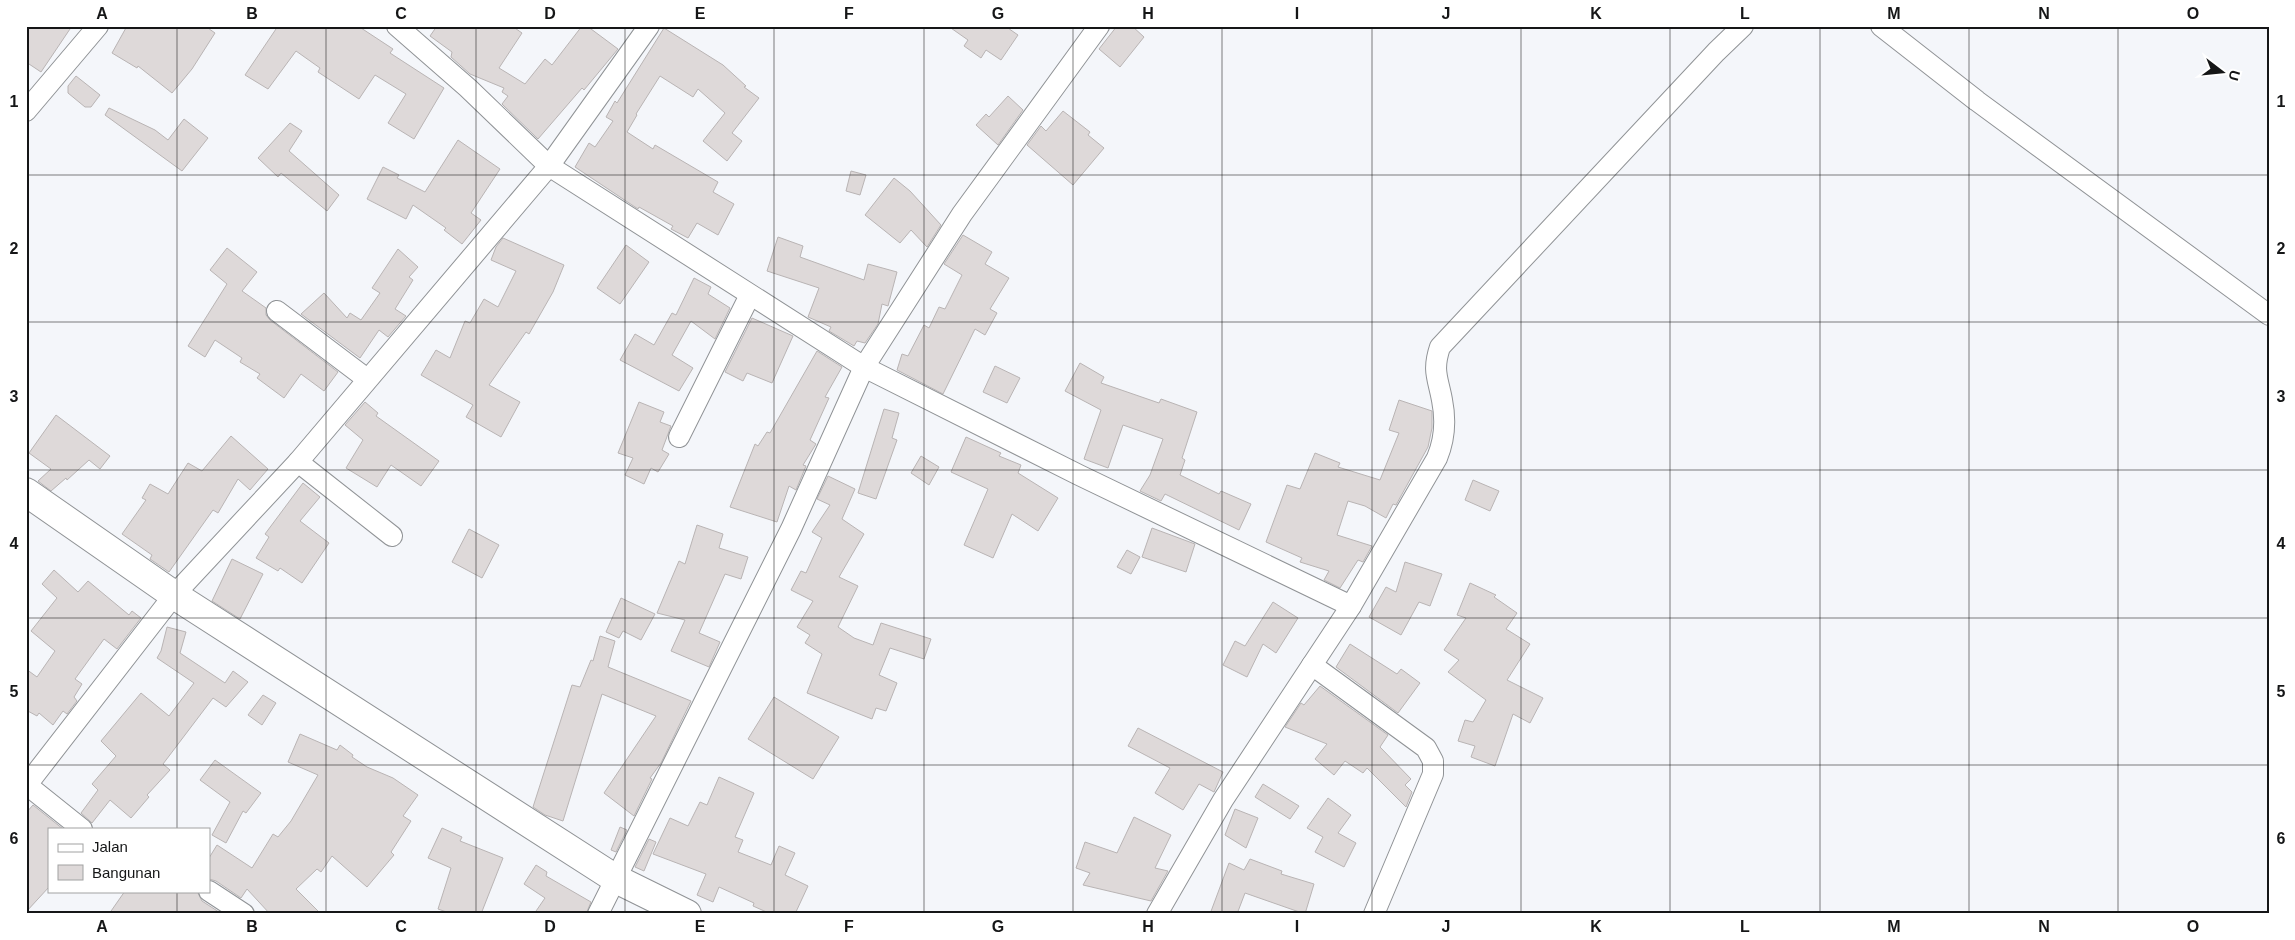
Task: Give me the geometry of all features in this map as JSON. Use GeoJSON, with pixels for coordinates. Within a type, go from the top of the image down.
{"type":"FeatureCollection","features":[{"type":"Feature","properties":{"kind":"street"},"geometry":{"type":"LineString","coordinates":[[26,111],[98,26]]}},
{"type":"Feature","properties":{"kind":"street"},"geometry":{"type":"LineString","coordinates":[[397,26],[468,88],[549,166],[864,367],[1079,475],[1351,606]]}},
{"type":"Feature","properties":{"kind":"street"},"geometry":{"type":"LineString","coordinates":[[81,828],[27,785],[174,596],[298,462],[549,166],[649,26]]}},
{"type":"Feature","properties":{"kind":"street"},"geometry":{"type":"LineString","coordinates":[[598,914],[791,529],[864,367],[962,214],[1099,26]]}},
{"type":"Feature","properties":{"kind":"street"},"geometry":{"type":"LineString","coordinates":[[1157,914],[1223,800],[1351,606],[1437,458],[1443,444],[1445,421],[1442,400],[1434,372],[1440,347],[1716,52],[1743,26]]}},
{"type":"Feature","properties":{"kind":"street"},"geometry":{"type":"LineString","coordinates":[[1881,26],[1976,101],[2269,315]]}},
{"type":"Feature","properties":{"kind":"street"},"geometry":{"type":"LineString","coordinates":[[680,437],[750,295]]}},
{"type":"Feature","properties":{"kind":"street"},"geometry":{"type":"LineString","coordinates":[[277,311],[367,379]]}},
{"type":"Feature","properties":{"kind":"street"},"geometry":{"type":"LineString","coordinates":[[298,462],[392,536]]}},
{"type":"Feature","properties":{"kind":"street"},"geometry":{"type":"LineString","coordinates":[[26,492],[174,596],[616,879],[687,914]]}},
{"type":"Feature","properties":{"kind":"street"},"geometry":{"type":"LineString","coordinates":[[1312,665],[1426,748],[1433,761],[1433,774],[1374,914]]}},
{"type":"Feature","properties":{"kind":"street"},"geometry":{"type":"LineString","coordinates":[[210,892],[244,914]]}},
{"type":"Feature","properties":{"kind":"building"},"geometry":{"type":"Polygon","coordinates":[[[26,26],[72,26],[41,72],[26,62],[26,26]]]}},
{"type":"Feature","properties":{"kind":"building"},"geometry":{"type":"Polygon","coordinates":[[[127,26],[205,26],[215,33],[192,69],[172,93],[138,66],[137,68],[112,53],[127,26]]]}},
{"type":"Feature","properties":{"kind":"building"},"geometry":{"type":"Polygon","coordinates":[[[278,26],[358,26],[393,49],[390,53],[444,88],[414,139],[388,123],[406,94],[375,75],[359,99],[318,72],[320,68],[296,51],[268,89],[245,75],[278,26]]]}},
{"type":"Feature","properties":{"kind":"building"},"geometry":{"type":"Polygon","coordinates":[[[437,26],[512,26],[522,33],[499,68],[525,84],[545,59],[552,65],[582,26],[587,26],[618,49],[584,90],[582,88],[538,139],[502,104],[508,96],[502,92],[504,88],[470,74],[451,57],[452,52],[430,36],[437,26]]]}},
{"type":"Feature","properties":{"kind":"building"},"geometry":{"type":"Polygon","coordinates":[[[948,26],[1005,26],[1018,35],[1001,60],[986,50],[981,58],[964,46],[968,40],[948,26]]]}},
{"type":"Feature","properties":{"kind":"building"},"geometry":{"type":"Polygon","coordinates":[[[1117,26],[1132,26],[1144,37],[1120,67],[1099,49],[1117,26]]]}},
{"type":"Feature","properties":{"kind":"building"},"geometry":{"type":"Polygon","coordinates":[[[664,28],[723,65],[746,86],[744,87],[759,98],[732,133],[742,141],[727,161],[703,141],[725,113],[698,89],[693,97],[660,76],[627,132],[653,149],[655,145],[718,182],[713,192],[734,204],[718,235],[697,223],[688,238],[671,229],[673,226],[639,207],[638,209],[575,167],[589,143],[595,147],[613,121],[606,117],[615,101],[617,103],[664,28]]]}},
{"type":"Feature","properties":{"kind":"building"},"geometry":{"type":"Polygon","coordinates":[[[76,76],[100,95],[91,107],[85,107],[68,93],[68,86],[76,76]]]}},
{"type":"Feature","properties":{"kind":"building"},"geometry":{"type":"Polygon","coordinates":[[[1008,96],[1023,110],[998,145],[976,125],[986,114],[989,117],[1008,96]]]}},
{"type":"Feature","properties":{"kind":"building"},"geometry":{"type":"Polygon","coordinates":[[[109,108],[155,130],[168,140],[184,119],[208,138],[182,171],[105,115],[109,108]]]}},
{"type":"Feature","properties":{"kind":"building"},"geometry":{"type":"Polygon","coordinates":[[[1063,111],[1090,132],[1088,135],[1104,148],[1073,185],[1027,145],[1041,126],[1046,131],[1063,111]]]}},
{"type":"Feature","properties":{"kind":"building"},"geometry":{"type":"Polygon","coordinates":[[[290,123],[302,131],[289,151],[339,195],[327,211],[281,173],[278,177],[258,158],[290,123]]]}},
{"type":"Feature","properties":{"kind":"building"},"geometry":{"type":"Polygon","coordinates":[[[458,140],[500,169],[471,213],[481,220],[462,244],[444,230],[446,228],[413,205],[406,219],[367,199],[383,167],[399,175],[397,178],[425,192],[458,140]]]}},
{"type":"Feature","properties":{"kind":"building"},"geometry":{"type":"Polygon","coordinates":[[[851,171],[866,175],[860,195],[846,191],[851,171]]]}},
{"type":"Feature","properties":{"kind":"building"},"geometry":{"type":"Polygon","coordinates":[[[894,178],[910,191],[941,225],[927,247],[911,230],[900,243],[865,215],[894,178]]]}},
{"type":"Feature","properties":{"kind":"building"},"geometry":{"type":"Polygon","coordinates":[[[963,235],[992,252],[985,264],[1009,278],[990,309],[997,313],[985,335],[975,329],[943,394],[897,370],[902,354],[908,356],[924,325],[929,328],[939,307],[945,309],[962,275],[944,264],[963,235]]]}},
{"type":"Feature","properties":{"kind":"building"},"geometry":{"type":"Polygon","coordinates":[[[778,237],[803,246],[800,257],[864,280],[868,264],[897,272],[888,306],[882,304],[878,324],[865,343],[857,341],[854,346],[829,331],[831,327],[808,317],[819,288],[767,271],[778,237]]]}},
{"type":"Feature","properties":{"kind":"building"},"geometry":{"type":"Polygon","coordinates":[[[503,238],[564,265],[553,292],[529,334],[526,332],[489,385],[520,402],[501,437],[466,417],[473,405],[421,375],[436,350],[450,358],[465,321],[470,323],[484,299],[498,307],[516,271],[491,260],[496,247],[503,238]]]}},
{"type":"Feature","properties":{"kind":"building"},"geometry":{"type":"Polygon","coordinates":[[[626,245],[649,262],[620,304],[597,288],[626,245]]]}},
{"type":"Feature","properties":{"kind":"building"},"geometry":{"type":"Polygon","coordinates":[[[227,248],[257,272],[242,291],[266,308],[266,315],[270,320],[338,372],[324,391],[301,374],[284,398],[257,378],[260,374],[240,362],[242,358],[215,340],[205,357],[188,346],[227,284],[210,270],[227,248]]]}},
{"type":"Feature","properties":{"kind":"building"},"geometry":{"type":"Polygon","coordinates":[[[398,249],[418,267],[409,277],[413,280],[395,309],[406,316],[388,337],[379,330],[360,358],[301,314],[324,293],[347,318],[350,313],[361,320],[380,293],[372,288],[398,249]]]}},
{"type":"Feature","properties":{"kind":"building"},"geometry":{"type":"Polygon","coordinates":[[[694,278],[711,287],[708,294],[730,308],[715,339],[691,321],[672,355],[693,368],[679,391],[620,360],[635,334],[654,345],[672,313],[676,315],[694,278]]]}},
{"type":"Feature","properties":{"kind":"building"},"geometry":{"type":"Polygon","coordinates":[[[752,318],[793,336],[772,383],[747,373],[743,381],[725,372],[752,318]]]}},
{"type":"Feature","properties":{"kind":"building"},"geometry":{"type":"Polygon","coordinates":[[[817,351],[842,367],[825,397],[829,398],[810,440],[816,444],[803,465],[806,466],[796,490],[789,486],[777,522],[730,507],[755,444],[758,446],[767,432],[770,433],[817,351]]]}},
{"type":"Feature","properties":{"kind":"building"},"geometry":{"type":"Polygon","coordinates":[[[1080,363],[1104,377],[1101,383],[1159,403],[1161,399],[1197,412],[1182,458],[1185,460],[1180,475],[1219,494],[1221,491],[1251,504],[1239,530],[1165,494],[1161,501],[1140,491],[1150,475],[1163,439],[1123,425],[1108,468],[1084,459],[1101,410],[1065,391],[1080,363]]]}},
{"type":"Feature","properties":{"kind":"building"},"geometry":{"type":"Polygon","coordinates":[[[995,366],[1020,378],[1007,403],[983,392],[995,366]]]}},
{"type":"Feature","properties":{"kind":"building"},"geometry":{"type":"Polygon","coordinates":[[[1399,400],[1432,411],[1432,428],[1428,447],[1396,505],[1393,504],[1386,518],[1365,506],[1348,501],[1337,535],[1372,546],[1363,562],[1358,560],[1340,588],[1324,580],[1329,571],[1300,562],[1302,558],[1266,542],[1287,485],[1300,489],[1315,453],[1340,463],[1338,467],[1380,480],[1399,433],[1389,430],[1399,400]]]}},
{"type":"Feature","properties":{"kind":"building"},"geometry":{"type":"Polygon","coordinates":[[[365,402],[378,413],[376,416],[439,461],[421,486],[391,465],[377,487],[346,468],[363,440],[345,425],[365,402]]]}},
{"type":"Feature","properties":{"kind":"building"},"geometry":{"type":"Polygon","coordinates":[[[639,402],[664,412],[660,422],[671,426],[662,450],[669,454],[658,472],[651,468],[644,484],[625,475],[633,458],[618,453],[639,402]]]}},
{"type":"Feature","properties":{"kind":"building"},"geometry":{"type":"Polygon","coordinates":[[[884,409],[899,413],[892,438],[897,440],[876,499],[858,493],[884,409]]]}},
{"type":"Feature","properties":{"kind":"building"},"geometry":{"type":"Polygon","coordinates":[[[56,415],[110,456],[100,469],[89,460],[67,480],[66,478],[51,491],[38,481],[51,469],[29,453],[56,415]]]}},
{"type":"Feature","properties":{"kind":"building"},"geometry":{"type":"Polygon","coordinates":[[[231,436],[268,469],[250,490],[238,479],[218,513],[213,510],[169,572],[150,559],[152,555],[122,534],[146,500],[142,498],[150,484],[168,494],[188,463],[202,471],[231,436]]]}},
{"type":"Feature","properties":{"kind":"building"},"geometry":{"type":"Polygon","coordinates":[[[966,437],[1001,453],[999,456],[1021,465],[1018,473],[1058,498],[1038,531],[1012,514],[993,558],[964,545],[988,489],[951,472],[966,437]]]}},
{"type":"Feature","properties":{"kind":"building"},"geometry":{"type":"Polygon","coordinates":[[[921,456],[939,467],[929,485],[911,473],[921,456]]]}},
{"type":"Feature","properties":{"kind":"building"},"geometry":{"type":"Polygon","coordinates":[[[828,476],[855,489],[842,519],[864,534],[839,577],[858,586],[838,627],[854,638],[873,645],[881,623],[931,639],[924,659],[890,648],[879,675],[897,683],[886,711],[876,708],[872,719],[807,693],[822,654],[805,643],[810,635],[797,627],[813,601],[791,590],[801,571],[806,573],[822,538],[812,532],[830,505],[817,499],[828,476]]]}},
{"type":"Feature","properties":{"kind":"building"},"geometry":{"type":"Polygon","coordinates":[[[1473,480],[1499,491],[1490,511],[1465,500],[1473,480]]]}},
{"type":"Feature","properties":{"kind":"building"},"geometry":{"type":"Polygon","coordinates":[[[303,483],[320,497],[300,521],[329,543],[302,583],[280,568],[278,571],[256,558],[269,537],[265,534],[303,483]]]}},
{"type":"Feature","properties":{"kind":"building"},"geometry":{"type":"Polygon","coordinates":[[[697,525],[723,534],[719,548],[748,557],[741,579],[725,574],[699,633],[720,642],[709,667],[671,651],[685,620],[657,613],[679,561],[685,564],[697,525]]]}},
{"type":"Feature","properties":{"kind":"building"},"geometry":{"type":"Polygon","coordinates":[[[1152,528],[1195,544],[1186,572],[1142,557],[1152,528]]]}},
{"type":"Feature","properties":{"kind":"building"},"geometry":{"type":"Polygon","coordinates":[[[469,529],[499,545],[482,578],[452,562],[469,529]]]}},
{"type":"Feature","properties":{"kind":"building"},"geometry":{"type":"Polygon","coordinates":[[[1127,550],[1140,557],[1131,574],[1117,567],[1127,550]]]}},
{"type":"Feature","properties":{"kind":"building"},"geometry":{"type":"Polygon","coordinates":[[[232,559],[263,574],[240,619],[212,601],[232,559]]]}},
{"type":"Feature","properties":{"kind":"building"},"geometry":{"type":"Polygon","coordinates":[[[1405,562],[1442,574],[1430,606],[1419,602],[1401,635],[1369,617],[1386,587],[1396,592],[1405,562]]]}},
{"type":"Feature","properties":{"kind":"building"},"geometry":{"type":"Polygon","coordinates":[[[54,570],[78,592],[88,581],[129,615],[132,611],[141,618],[117,649],[104,639],[75,679],[82,684],[74,697],[77,701],[67,714],[63,711],[53,725],[39,713],[37,716],[26,710],[26,669],[37,677],[55,651],[31,631],[57,598],[42,584],[54,570]]]}},
{"type":"Feature","properties":{"kind":"building"},"geometry":{"type":"Polygon","coordinates":[[[1470,583],[1496,595],[1494,597],[1517,613],[1506,629],[1530,644],[1507,680],[1543,698],[1530,723],[1513,714],[1495,766],[1471,757],[1475,746],[1458,741],[1465,720],[1473,722],[1486,700],[1448,672],[1459,660],[1444,650],[1466,618],[1457,615],[1470,583]]]}},
{"type":"Feature","properties":{"kind":"building"},"geometry":{"type":"Polygon","coordinates":[[[621,598],[655,614],[641,640],[623,631],[619,638],[606,632],[621,598]]]}},
{"type":"Feature","properties":{"kind":"building"},"geometry":{"type":"Polygon","coordinates":[[[1273,602],[1298,618],[1276,653],[1263,644],[1247,677],[1223,665],[1235,641],[1245,646],[1273,602]]]}},
{"type":"Feature","properties":{"kind":"building"},"geometry":{"type":"Polygon","coordinates":[[[167,627],[186,632],[180,653],[225,683],[233,671],[248,682],[226,707],[213,698],[163,764],[170,770],[147,795],[149,797],[131,818],[110,800],[92,823],[81,813],[98,790],[92,784],[116,756],[101,741],[141,693],[169,716],[194,683],[157,658],[161,651],[167,627]]]}},
{"type":"Feature","properties":{"kind":"building"},"geometry":{"type":"Polygon","coordinates":[[[600,636],[615,641],[608,667],[691,701],[661,763],[650,778],[652,779],[634,816],[604,793],[656,716],[602,694],[563,821],[545,815],[533,807],[572,685],[580,687],[591,660],[593,661],[600,636]]]}},
{"type":"Feature","properties":{"kind":"building"},"geometry":{"type":"Polygon","coordinates":[[[1350,644],[1397,674],[1401,669],[1420,683],[1398,713],[1336,667],[1350,644]]]}},
{"type":"Feature","properties":{"kind":"building"},"geometry":{"type":"Polygon","coordinates":[[[1320,686],[1388,735],[1380,747],[1411,779],[1405,785],[1412,792],[1406,807],[1367,768],[1363,773],[1345,761],[1334,775],[1315,759],[1327,744],[1285,727],[1301,703],[1304,705],[1320,686]]]}},
{"type":"Feature","properties":{"kind":"building"},"geometry":{"type":"Polygon","coordinates":[[[263,695],[276,703],[262,725],[248,715],[263,695]]]}},
{"type":"Feature","properties":{"kind":"building"},"geometry":{"type":"Polygon","coordinates":[[[774,697],[839,737],[813,779],[748,739],[774,697]]]}},
{"type":"Feature","properties":{"kind":"building"},"geometry":{"type":"Polygon","coordinates":[[[1138,728],[1223,772],[1214,792],[1199,784],[1183,810],[1155,793],[1170,768],[1128,746],[1138,728]]]}},
{"type":"Feature","properties":{"kind":"building"},"geometry":{"type":"Polygon","coordinates":[[[300,734],[337,750],[340,745],[353,755],[352,757],[367,767],[393,778],[418,795],[403,816],[411,821],[391,852],[394,855],[367,887],[332,856],[321,872],[317,869],[296,889],[321,914],[270,914],[247,889],[241,898],[216,881],[210,879],[210,856],[217,845],[252,868],[273,834],[278,837],[291,821],[318,775],[288,762],[300,734]]]}},
{"type":"Feature","properties":{"kind":"building"},"geometry":{"type":"Polygon","coordinates":[[[215,760],[261,793],[246,813],[243,811],[226,843],[212,835],[230,802],[200,780],[215,760]]]}},
{"type":"Feature","properties":{"kind":"building"},"geometry":{"type":"Polygon","coordinates":[[[719,777],[754,793],[735,837],[743,840],[738,852],[771,865],[779,846],[795,853],[785,875],[808,886],[795,914],[771,914],[753,906],[754,903],[719,887],[713,902],[697,895],[706,874],[653,854],[670,818],[688,826],[700,802],[707,805],[719,777]]]}},
{"type":"Feature","properties":{"kind":"building"},"geometry":{"type":"Polygon","coordinates":[[[1263,784],[1299,806],[1290,819],[1255,797],[1263,784]]]}},
{"type":"Feature","properties":{"kind":"building"},"geometry":{"type":"Polygon","coordinates":[[[1328,798],[1351,815],[1338,833],[1356,843],[1344,867],[1315,852],[1323,837],[1307,828],[1328,798]]]}},
{"type":"Feature","properties":{"kind":"building"},"geometry":{"type":"Polygon","coordinates":[[[33,805],[62,828],[48,828],[48,888],[26,912],[26,813],[33,805]]]}},
{"type":"Feature","properties":{"kind":"building"},"geometry":{"type":"Polygon","coordinates":[[[1235,809],[1258,818],[1246,848],[1225,835],[1235,809]]]}},
{"type":"Feature","properties":{"kind":"building"},"geometry":{"type":"Polygon","coordinates":[[[1134,817],[1171,835],[1155,868],[1168,871],[1151,901],[1083,885],[1090,873],[1076,868],[1085,842],[1117,853],[1134,817]]]}},
{"type":"Feature","properties":{"kind":"building"},"geometry":{"type":"Polygon","coordinates":[[[620,827],[627,830],[616,852],[611,850],[620,827]]]}},
{"type":"Feature","properties":{"kind":"building"},"geometry":{"type":"Polygon","coordinates":[[[442,828],[462,837],[460,841],[503,858],[481,914],[452,914],[438,909],[451,868],[428,858],[442,828]]]}},
{"type":"Feature","properties":{"kind":"building"},"geometry":{"type":"Polygon","coordinates":[[[649,839],[656,842],[644,871],[635,867],[649,839]]]}},
{"type":"Feature","properties":{"kind":"building"},"geometry":{"type":"Polygon","coordinates":[[[1250,859],[1282,871],[1281,874],[1314,884],[1305,914],[1245,893],[1237,914],[1210,914],[1229,863],[1244,870],[1250,859]]]}},
{"type":"Feature","properties":{"kind":"building"},"geometry":{"type":"Polygon","coordinates":[[[536,865],[547,872],[546,876],[591,902],[586,914],[534,914],[545,898],[524,884],[536,865]]]}},
{"type":"Feature","properties":{"kind":"building"},"geometry":{"type":"Polygon","coordinates":[[[124,892],[198,892],[202,901],[222,914],[109,914],[124,892]]]}}]}
